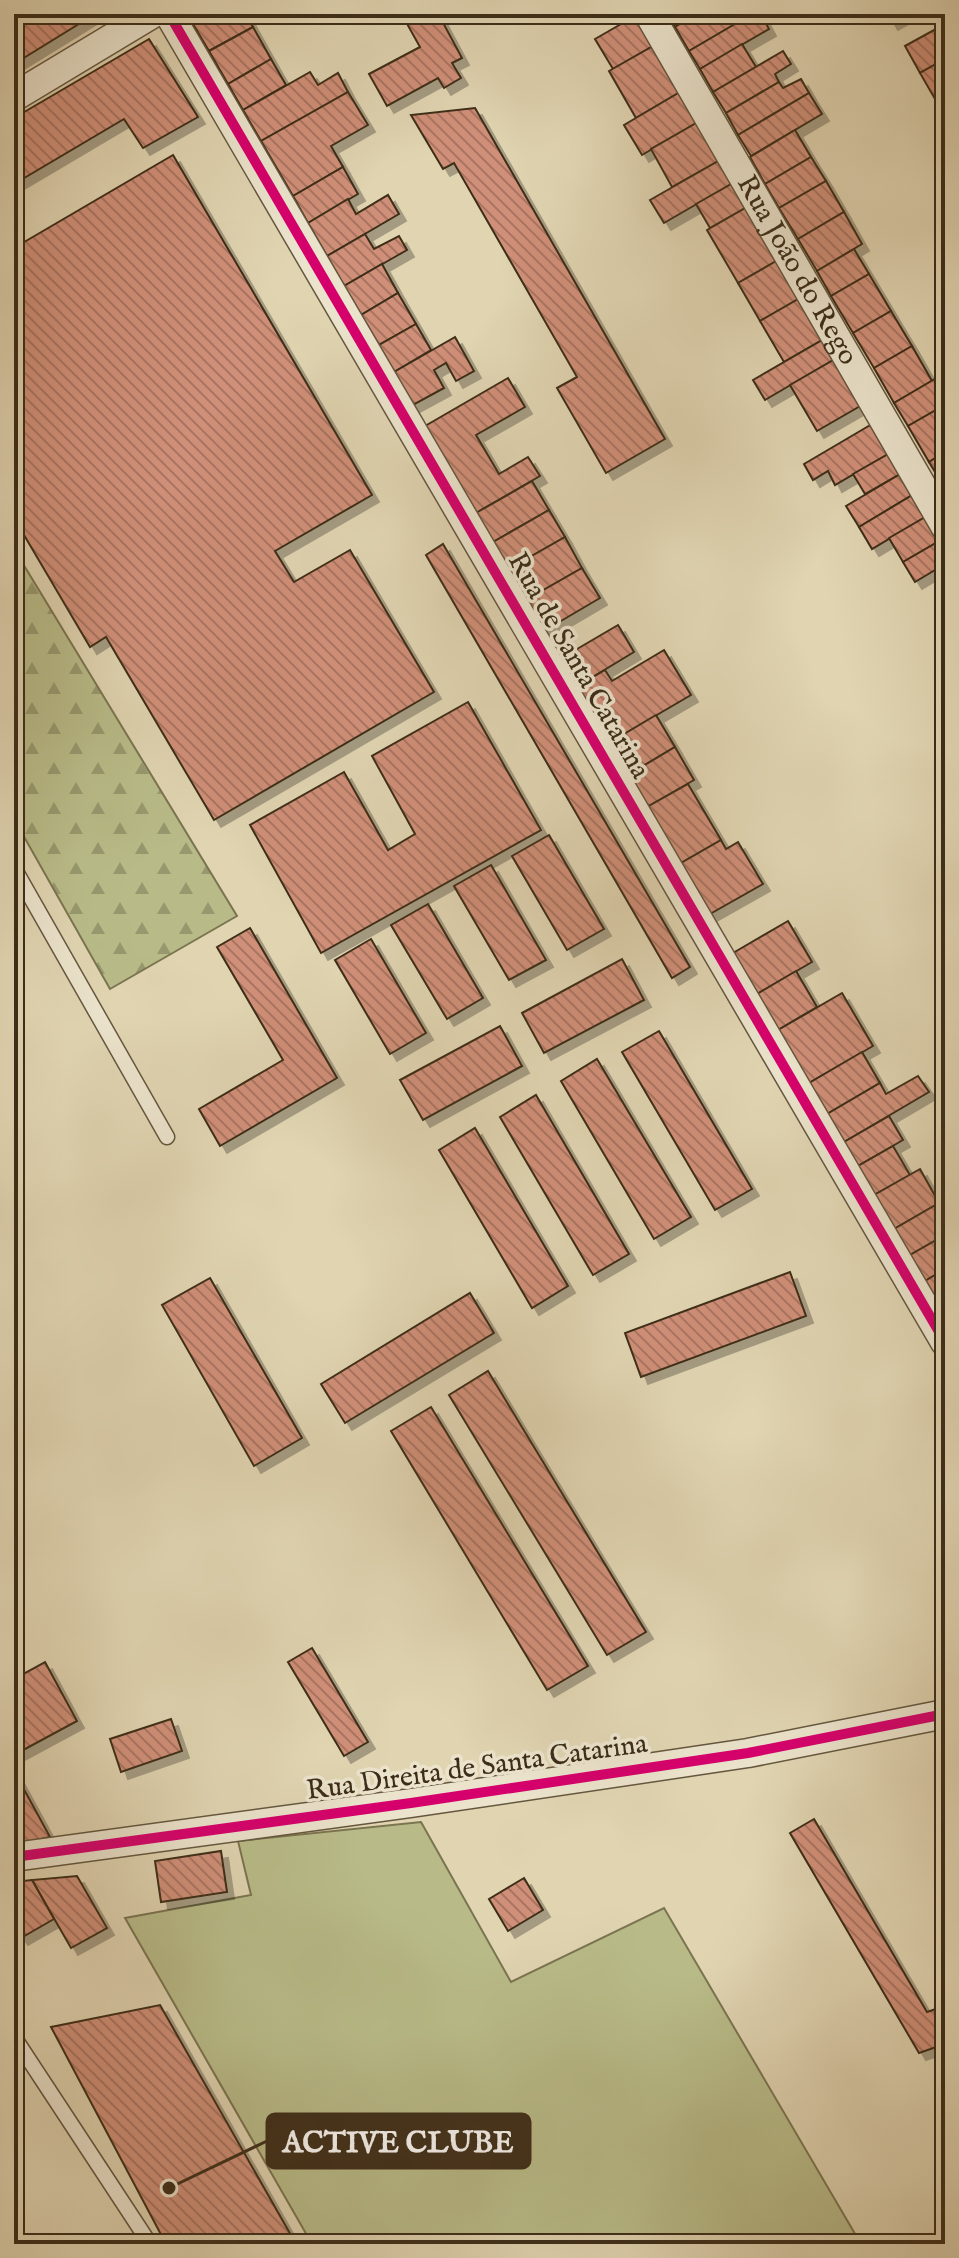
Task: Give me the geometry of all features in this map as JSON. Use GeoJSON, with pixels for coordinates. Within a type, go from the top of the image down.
{"type":"FeatureCollection","features":[{"type":"Feature","properties":{"kind":"street"},"geometry":{"type":"LineString","coordinates":[[14,97],[152,14]]}},
{"type":"Feature","properties":{"kind":"street","name":"Rua de Santa Catarina"},"geometry":{"type":"LineString","coordinates":[[169,14],[945,1342]]}},
{"type":"Feature","properties":{"kind":"street","name":"Rua João do Rego"},"geometry":{"type":"LineString","coordinates":[[649,14],[945,526]]}},
{"type":"Feature","properties":{"kind":"street","name":"Rua Direita de Santa Catarina"},"geometry":{"type":"LineString","coordinates":[[18,1850],[411,1803],[748,1753],[945,1714]]}},
{"type":"Feature","properties":{"kind":"lane"},"geometry":{"type":"LineString","coordinates":[[14,868],[167,1137]]}},
{"type":"Feature","properties":{"kind":"lane"},"geometry":{"type":"LineString","coordinates":[[14,2037],[150,2244]]}},
{"type":"Feature","properties":{"kind":"green space"},"geometry":{"type":"Polygon","coordinates":[[[14,549],[237,916],[110,989],[14,819],[14,549]]]}},
{"type":"Feature","properties":{"kind":"green space"},"geometry":{"type":"Polygon","coordinates":[[[421,1822],[511,1982],[664,1908],[861,2244],[312,2244],[125,1918],[251,1895],[238,1841],[421,1822]]]}},
{"type":"Feature","properties":{"kind":"building"},"geometry":{"type":"Polygon","coordinates":[[[14,14],[95,14],[14,64],[14,14]]]}},
{"type":"Feature","properties":{"kind":"building"},"geometry":{"type":"Polygon","coordinates":[[[187,14],[246,14],[253,27],[209,51],[187,14]]]}},
{"type":"Feature","properties":{"kind":"building"},"geometry":{"type":"Polygon","coordinates":[[[425,14],[430,22],[440,17],[462,58],[452,63],[461,78],[444,88],[438,78],[387,106],[369,74],[420,47],[406,22],[425,14]]]}},
{"type":"Feature","properties":{"kind":"building"},"geometry":{"type":"Polygon","coordinates":[[[667,14],[696,14],[675,27],[667,14]]]}},
{"type":"Feature","properties":{"kind":"building"},"geometry":{"type":"Polygon","coordinates":[[[696,14],[741,14],[744,19],[689,51],[675,27],[696,14]]]}},
{"type":"Feature","properties":{"kind":"building"},"geometry":{"type":"Polygon","coordinates":[[[752,14],[761,14],[769,29],[700,69],[689,51],[752,14]]]}},
{"type":"Feature","properties":{"kind":"building"},"geometry":{"type":"Polygon","coordinates":[[[886,14],[907,14],[891,23],[886,14]]]}},
{"type":"Feature","properties":{"kind":"building"},"geometry":{"type":"Polygon","coordinates":[[[635,16],[653,46],[613,69],[595,39],[635,16]]]}},
{"type":"Feature","properties":{"kind":"building"},"geometry":{"type":"Polygon","coordinates":[[[945,24],[945,59],[920,73],[905,46],[945,24]]]}},
{"type":"Feature","properties":{"kind":"building"},"geometry":{"type":"Polygon","coordinates":[[[253,27],[271,59],[228,84],[209,51],[253,27]]]}},
{"type":"Feature","properties":{"kind":"building"},"geometry":{"type":"Polygon","coordinates":[[[149,39],[198,117],[143,148],[124,119],[14,184],[14,118],[149,39]]]}},
{"type":"Feature","properties":{"kind":"building"},"geometry":{"type":"Polygon","coordinates":[[[742,44],[756,67],[713,92],[700,69],[742,44]]]}},
{"type":"Feature","properties":{"kind":"building"},"geometry":{"type":"Polygon","coordinates":[[[653,46],[680,92],[636,118],[609,71],[653,46]]]}},
{"type":"Feature","properties":{"kind":"building"},"geometry":{"type":"Polygon","coordinates":[[[783,51],[791,64],[775,74],[779,82],[726,113],[713,92],[783,51]]]}},
{"type":"Feature","properties":{"kind":"building"},"geometry":{"type":"Polygon","coordinates":[[[271,59],[286,85],[243,110],[228,84],[271,59]]]}},
{"type":"Feature","properties":{"kind":"building"},"geometry":{"type":"Polygon","coordinates":[[[945,59],[945,94],[935,99],[920,73],[945,59]]]}},
{"type":"Feature","properties":{"kind":"building"},"geometry":{"type":"Polygon","coordinates":[[[310,72],[318,85],[338,73],[348,92],[261,141],[243,110],[310,72]]]}},
{"type":"Feature","properties":{"kind":"building"},"geometry":{"type":"Polygon","coordinates":[[[801,79],[809,93],[738,135],[726,113],[779,82],[783,88],[801,79]]]}},
{"type":"Feature","properties":{"kind":"building"},"geometry":{"type":"Polygon","coordinates":[[[348,92],[368,125],[331,146],[343,167],[293,196],[261,141],[348,92]]]}},
{"type":"Feature","properties":{"kind":"building"},"geometry":{"type":"Polygon","coordinates":[[[680,92],[698,122],[642,155],[624,125],[680,92]]]}},
{"type":"Feature","properties":{"kind":"building"},"geometry":{"type":"Polygon","coordinates":[[[809,93],[822,114],[751,156],[738,135],[809,93]]]}},
{"type":"Feature","properties":{"kind":"building"},"geometry":{"type":"Polygon","coordinates":[[[475,108],[665,439],[606,473],[557,388],[577,377],[454,163],[443,169],[411,115],[475,108]]]}},
{"type":"Feature","properties":{"kind":"building"},"geometry":{"type":"Polygon","coordinates":[[[698,122],[720,160],[672,187],[651,149],[698,122]]]}},
{"type":"Feature","properties":{"kind":"building"},"geometry":{"type":"Polygon","coordinates":[[[795,130],[811,157],[765,184],[750,157],[795,130]]]}},
{"type":"Feature","properties":{"kind":"building"},"geometry":{"type":"Polygon","coordinates":[[[173,155],[372,495],[275,551],[294,582],[350,550],[434,692],[214,820],[106,637],[90,647],[14,518],[14,248],[173,155]]]}},
{"type":"Feature","properties":{"kind":"building"},"geometry":{"type":"Polygon","coordinates":[[[811,157],[826,181],[779,208],[765,184],[811,157]]]}},
{"type":"Feature","properties":{"kind":"building"},"geometry":{"type":"Polygon","coordinates":[[[720,160],[733,183],[664,223],[650,200],[720,160]]]}},
{"type":"Feature","properties":{"kind":"building"},"geometry":{"type":"Polygon","coordinates":[[[343,167],[358,194],[308,223],[293,196],[343,167]]]}},
{"type":"Feature","properties":{"kind":"building"},"geometry":{"type":"Polygon","coordinates":[[[826,181],[844,212],[798,239],[779,208],[826,181]]]}},
{"type":"Feature","properties":{"kind":"building"},"geometry":{"type":"Polygon","coordinates":[[[733,183],[747,207],[710,228],[696,204],[733,183]]]}},
{"type":"Feature","properties":{"kind":"building"},"geometry":{"type":"Polygon","coordinates":[[[388,195],[399,214],[327,256],[308,223],[348,199],[356,214],[388,195]]]}},
{"type":"Feature","properties":{"kind":"building"},"geometry":{"type":"Polygon","coordinates":[[[747,207],[778,260],[738,283],[707,230],[747,207]]]}},
{"type":"Feature","properties":{"kind":"building"},"geometry":{"type":"Polygon","coordinates":[[[844,212],[862,244],[817,271],[798,239],[844,212]]]}},
{"type":"Feature","properties":{"kind":"building"},"geometry":{"type":"Polygon","coordinates":[[[365,234],[374,249],[399,236],[407,250],[344,286],[327,256],[365,234]]]}},
{"type":"Feature","properties":{"kind":"building"},"geometry":{"type":"Polygon","coordinates":[[[854,249],[869,274],[831,296],[817,271],[854,249]]]}},
{"type":"Feature","properties":{"kind":"building"},"geometry":{"type":"Polygon","coordinates":[[[778,260],[800,298],[760,321],[738,283],[778,260]]]}},
{"type":"Feature","properties":{"kind":"building"},"geometry":{"type":"Polygon","coordinates":[[[382,264],[398,293],[361,315],[344,286],[382,264]]]}},
{"type":"Feature","properties":{"kind":"building"},"geometry":{"type":"Polygon","coordinates":[[[869,274],[891,311],[853,333],[831,296],[869,274]]]}},
{"type":"Feature","properties":{"kind":"building"},"geometry":{"type":"Polygon","coordinates":[[[398,293],[416,324],[379,345],[361,315],[398,293]]]}},
{"type":"Feature","properties":{"kind":"building"},"geometry":{"type":"Polygon","coordinates":[[[800,298],[824,339],[784,362],[760,321],[800,298]]]}},
{"type":"Feature","properties":{"kind":"building"},"geometry":{"type":"Polygon","coordinates":[[[891,311],[912,346],[874,368],[853,333],[891,311]]]}},
{"type":"Feature","properties":{"kind":"building"},"geometry":{"type":"Polygon","coordinates":[[[416,324],[431,350],[394,372],[379,345],[416,324]]]}},
{"type":"Feature","properties":{"kind":"building"},"geometry":{"type":"Polygon","coordinates":[[[455,337],[474,371],[456,381],[446,363],[434,370],[444,388],[413,405],[394,372],[455,337]]]}},
{"type":"Feature","properties":{"kind":"building"},"geometry":{"type":"Polygon","coordinates":[[[824,339],[835,359],[765,400],[753,380],[824,339]]]}},
{"type":"Feature","properties":{"kind":"building"},"geometry":{"type":"Polygon","coordinates":[[[912,346],[932,381],[894,403],[874,368],[912,346]]]}},
{"type":"Feature","properties":{"kind":"building"},"geometry":{"type":"Polygon","coordinates":[[[835,359],[862,405],[817,431],[790,385],[835,359]]]}},
{"type":"Feature","properties":{"kind":"building"},"geometry":{"type":"Polygon","coordinates":[[[945,373],[945,405],[908,426],[894,403],[945,373]]]}},
{"type":"Feature","properties":{"kind":"building"},"geometry":{"type":"Polygon","coordinates":[[[508,378],[525,407],[476,435],[499,474],[528,457],[540,476],[476,513],[425,426],[508,378]]]}},
{"type":"Feature","properties":{"kind":"building"},"geometry":{"type":"Polygon","coordinates":[[[943,406],[945,452],[929,462],[908,426],[943,406]]]}},
{"type":"Feature","properties":{"kind":"building"},"geometry":{"type":"Polygon","coordinates":[[[872,424],[890,453],[835,485],[828,471],[813,480],[804,464],[872,424]]]}},
{"type":"Feature","properties":{"kind":"building"},"geometry":{"type":"Polygon","coordinates":[[[945,452],[945,480],[941,482],[929,462],[945,452]]]}},
{"type":"Feature","properties":{"kind":"building"},"geometry":{"type":"Polygon","coordinates":[[[890,453],[902,473],[865,494],[853,474],[890,453]]]}},
{"type":"Feature","properties":{"kind":"building"},"geometry":{"type":"Polygon","coordinates":[[[902,473],[914,494],[859,527],[846,506],[902,473]]]}},
{"type":"Feature","properties":{"kind":"building"},"geometry":{"type":"Polygon","coordinates":[[[532,481],[549,510],[493,542],[476,513],[532,481]]]}},
{"type":"Feature","properties":{"kind":"building"},"geometry":{"type":"Polygon","coordinates":[[[914,494],[927,516],[872,549],[859,527],[914,494]]]}},
{"type":"Feature","properties":{"kind":"building"},"geometry":{"type":"Polygon","coordinates":[[[549,510],[565,537],[509,569],[493,542],[549,510]]]}},
{"type":"Feature","properties":{"kind":"building"},"geometry":{"type":"Polygon","coordinates":[[[927,516],[941,540],[903,562],[889,538],[927,516]]]}},
{"type":"Feature","properties":{"kind":"building"},"geometry":{"type":"Polygon","coordinates":[[[565,537],[582,568],[526,600],[509,569],[565,537]]]}},
{"type":"Feature","properties":{"kind":"building"},"geometry":{"type":"Polygon","coordinates":[[[941,540],[945,546],[945,564],[915,582],[903,562],[941,540]]]}},
{"type":"Feature","properties":{"kind":"building"},"geometry":{"type":"Polygon","coordinates":[[[443,544],[690,967],[672,978],[426,555],[443,544]]]}},
{"type":"Feature","properties":{"kind":"building"},"geometry":{"type":"Polygon","coordinates":[[[582,568],[600,598],[544,631],[526,600],[582,568]]]}},
{"type":"Feature","properties":{"kind":"building"},"geometry":{"type":"Polygon","coordinates":[[[618,625],[634,652],[576,687],[560,659],[618,625]]]}},
{"type":"Feature","properties":{"kind":"building"},"geometry":{"type":"Polygon","coordinates":[[[664,650],[691,695],[609,743],[576,687],[605,670],[612,681],[664,650]]]}},
{"type":"Feature","properties":{"kind":"building"},"geometry":{"type":"Polygon","coordinates":[[[468,702],[541,830],[321,953],[250,825],[344,772],[388,850],[415,834],[372,756],[468,702]]]}},
{"type":"Feature","properties":{"kind":"building"},"geometry":{"type":"Polygon","coordinates":[[[656,715],[675,747],[628,775],[609,743],[656,715]]]}},
{"type":"Feature","properties":{"kind":"building"},"geometry":{"type":"Polygon","coordinates":[[[675,747],[694,780],[647,807],[628,775],[675,747]]]}},
{"type":"Feature","properties":{"kind":"building"},"geometry":{"type":"Polygon","coordinates":[[[688,784],[721,840],[681,863],[647,807],[688,784]]]}},
{"type":"Feature","properties":{"kind":"building"},"geometry":{"type":"Polygon","coordinates":[[[549,835],[604,929],[567,950],[512,856],[549,835]]]}},
{"type":"Feature","properties":{"kind":"building"},"geometry":{"type":"Polygon","coordinates":[[[721,840],[726,849],[738,842],[763,884],[710,914],[681,863],[721,840]]]}},
{"type":"Feature","properties":{"kind":"building"},"geometry":{"type":"Polygon","coordinates":[[[491,865],[546,960],[509,980],[454,886],[491,865]]]}},
{"type":"Feature","properties":{"kind":"building"},"geometry":{"type":"Polygon","coordinates":[[[428,904],[483,998],[447,1019],[391,925],[428,904]]]}},
{"type":"Feature","properties":{"kind":"building"},"geometry":{"type":"Polygon","coordinates":[[[788,921],[812,962],[757,994],[733,953],[788,921]]]}},
{"type":"Feature","properties":{"kind":"building"},"geometry":{"type":"Polygon","coordinates":[[[250,928],[337,1078],[220,1146],[199,1109],[283,1060],[217,947],[250,928]]]}},
{"type":"Feature","properties":{"kind":"building"},"geometry":{"type":"Polygon","coordinates":[[[371,939],[426,1033],[390,1054],[335,960],[371,939]]]}},
{"type":"Feature","properties":{"kind":"building"},"geometry":{"type":"Polygon","coordinates":[[[622,959],[644,1000],[544,1053],[522,1013],[622,959]]]}},
{"type":"Feature","properties":{"kind":"building"},"geometry":{"type":"Polygon","coordinates":[[[796,971],[817,1007],[778,1030],[757,994],[796,971]]]}},
{"type":"Feature","properties":{"kind":"building"},"geometry":{"type":"Polygon","coordinates":[[[842,993],[873,1046],[809,1083],[778,1030],[842,993]]]}},
{"type":"Feature","properties":{"kind":"building"},"geometry":{"type":"Polygon","coordinates":[[[500,1026],[522,1066],[423,1120],[400,1080],[500,1026]]]}},
{"type":"Feature","properties":{"kind":"building"},"geometry":{"type":"Polygon","coordinates":[[[659,1031],[752,1189],[715,1210],[622,1052],[659,1031]]]}},
{"type":"Feature","properties":{"kind":"building"},"geometry":{"type":"Polygon","coordinates":[[[862,1052],[880,1083],[827,1114],[809,1083],[862,1052]]]}},
{"type":"Feature","properties":{"kind":"building"},"geometry":{"type":"Polygon","coordinates":[[[597,1059],[691,1217],[654,1239],[561,1081],[597,1059]]]}},
{"type":"Feature","properties":{"kind":"building"},"geometry":{"type":"Polygon","coordinates":[[[918,1076],[929,1092],[844,1142],[827,1114],[880,1083],[886,1094],[918,1076]]]}},
{"type":"Feature","properties":{"kind":"building"},"geometry":{"type":"Polygon","coordinates":[[[536,1095],[629,1254],[593,1275],[500,1117],[536,1095]]]}},
{"type":"Feature","properties":{"kind":"building"},"geometry":{"type":"Polygon","coordinates":[[[889,1116],[903,1140],[858,1166],[844,1142],[889,1116]]]}},
{"type":"Feature","properties":{"kind":"building"},"geometry":{"type":"Polygon","coordinates":[[[475,1128],[568,1286],[532,1308],[439,1150],[475,1128]]]}},
{"type":"Feature","properties":{"kind":"building"},"geometry":{"type":"Polygon","coordinates":[[[893,1146],[910,1175],[874,1195],[858,1166],[893,1146]]]}},
{"type":"Feature","properties":{"kind":"building"},"geometry":{"type":"Polygon","coordinates":[[[920,1169],[939,1203],[894,1229],[874,1195],[920,1169]]]}},
{"type":"Feature","properties":{"kind":"building"},"geometry":{"type":"Polygon","coordinates":[[[939,1203],[945,1213],[945,1235],[910,1255],[894,1229],[939,1203]]]}},
{"type":"Feature","properties":{"kind":"building"},"geometry":{"type":"Polygon","coordinates":[[[945,1235],[945,1269],[925,1281],[910,1255],[945,1235]]]}},
{"type":"Feature","properties":{"kind":"building"},"geometry":{"type":"Polygon","coordinates":[[[945,1269],[945,1316],[925,1281],[945,1269]]]}},
{"type":"Feature","properties":{"kind":"building"},"geometry":{"type":"Polygon","coordinates":[[[790,1272],[806,1316],[641,1377],[625,1333],[790,1272]]]}},
{"type":"Feature","properties":{"kind":"building"},"geometry":{"type":"Polygon","coordinates":[[[210,1278],[302,1438],[254,1466],[162,1305],[210,1278]]]}},
{"type":"Feature","properties":{"kind":"building"},"geometry":{"type":"Polygon","coordinates":[[[470,1293],[494,1333],[345,1423],[321,1384],[470,1293]]]}},
{"type":"Feature","properties":{"kind":"building"},"geometry":{"type":"Polygon","coordinates":[[[488,1371],[646,1632],[607,1655],[449,1395],[488,1371]]]}},
{"type":"Feature","properties":{"kind":"building"},"geometry":{"type":"Polygon","coordinates":[[[431,1407],[588,1666],[547,1690],[391,1431],[431,1407]]]}},
{"type":"Feature","properties":{"kind":"building"},"geometry":{"type":"Polygon","coordinates":[[[312,1648],[368,1742],[344,1756],[288,1662],[312,1648]]]}},
{"type":"Feature","properties":{"kind":"building"},"geometry":{"type":"Polygon","coordinates":[[[45,1662],[77,1721],[14,1755],[14,1679],[45,1662]]]}},
{"type":"Feature","properties":{"kind":"building"},"geometry":{"type":"Polygon","coordinates":[[[171,1719],[182,1751],[121,1772],[110,1739],[171,1719]]]}},
{"type":"Feature","properties":{"kind":"building"},"geometry":{"type":"Polygon","coordinates":[[[14,1771],[50,1837],[24,1843],[14,1825],[14,1771]]]}},
{"type":"Feature","properties":{"kind":"building"},"geometry":{"type":"Polygon","coordinates":[[[814,1819],[927,2012],[945,2006],[945,2044],[919,2053],[790,1833],[814,1819]]]}},
{"type":"Feature","properties":{"kind":"building"},"geometry":{"type":"Polygon","coordinates":[[[221,1851],[227,1892],[161,1902],[155,1861],[221,1851]]]}},
{"type":"Feature","properties":{"kind":"building"},"geometry":{"type":"Polygon","coordinates":[[[77,1876],[107,1928],[71,1948],[32,1880],[77,1876]]]}},
{"type":"Feature","properties":{"kind":"building"},"geometry":{"type":"Polygon","coordinates":[[[524,1878],[543,1910],[508,1931],[489,1899],[524,1878]]]}},
{"type":"Feature","properties":{"kind":"building"},"geometry":{"type":"Polygon","coordinates":[[[32,1880],[54,1919],[21,1938],[14,1927],[14,1882],[32,1880]]]}},
{"type":"Feature","properties":{"kind":"building"},"geometry":{"type":"Polygon","coordinates":[[[160,2005],[296,2244],[166,2244],[51,2027],[160,2005]]]}},
{"type":"Feature","properties":{"kind":"cycle path"},"geometry":{"type":"LineString","coordinates":[[169,14],[945,1342]]}},
{"type":"Feature","properties":{"kind":"cycle path"},"geometry":{"type":"LineString","coordinates":[[14,1857],[748,1753],[945,1714]]}},
{"type":"Feature","properties":{"kind":"place","name":"ACTIVE CLUBE"},"geometry":{"type":"Point","coordinates":[169,2188]}}]}
